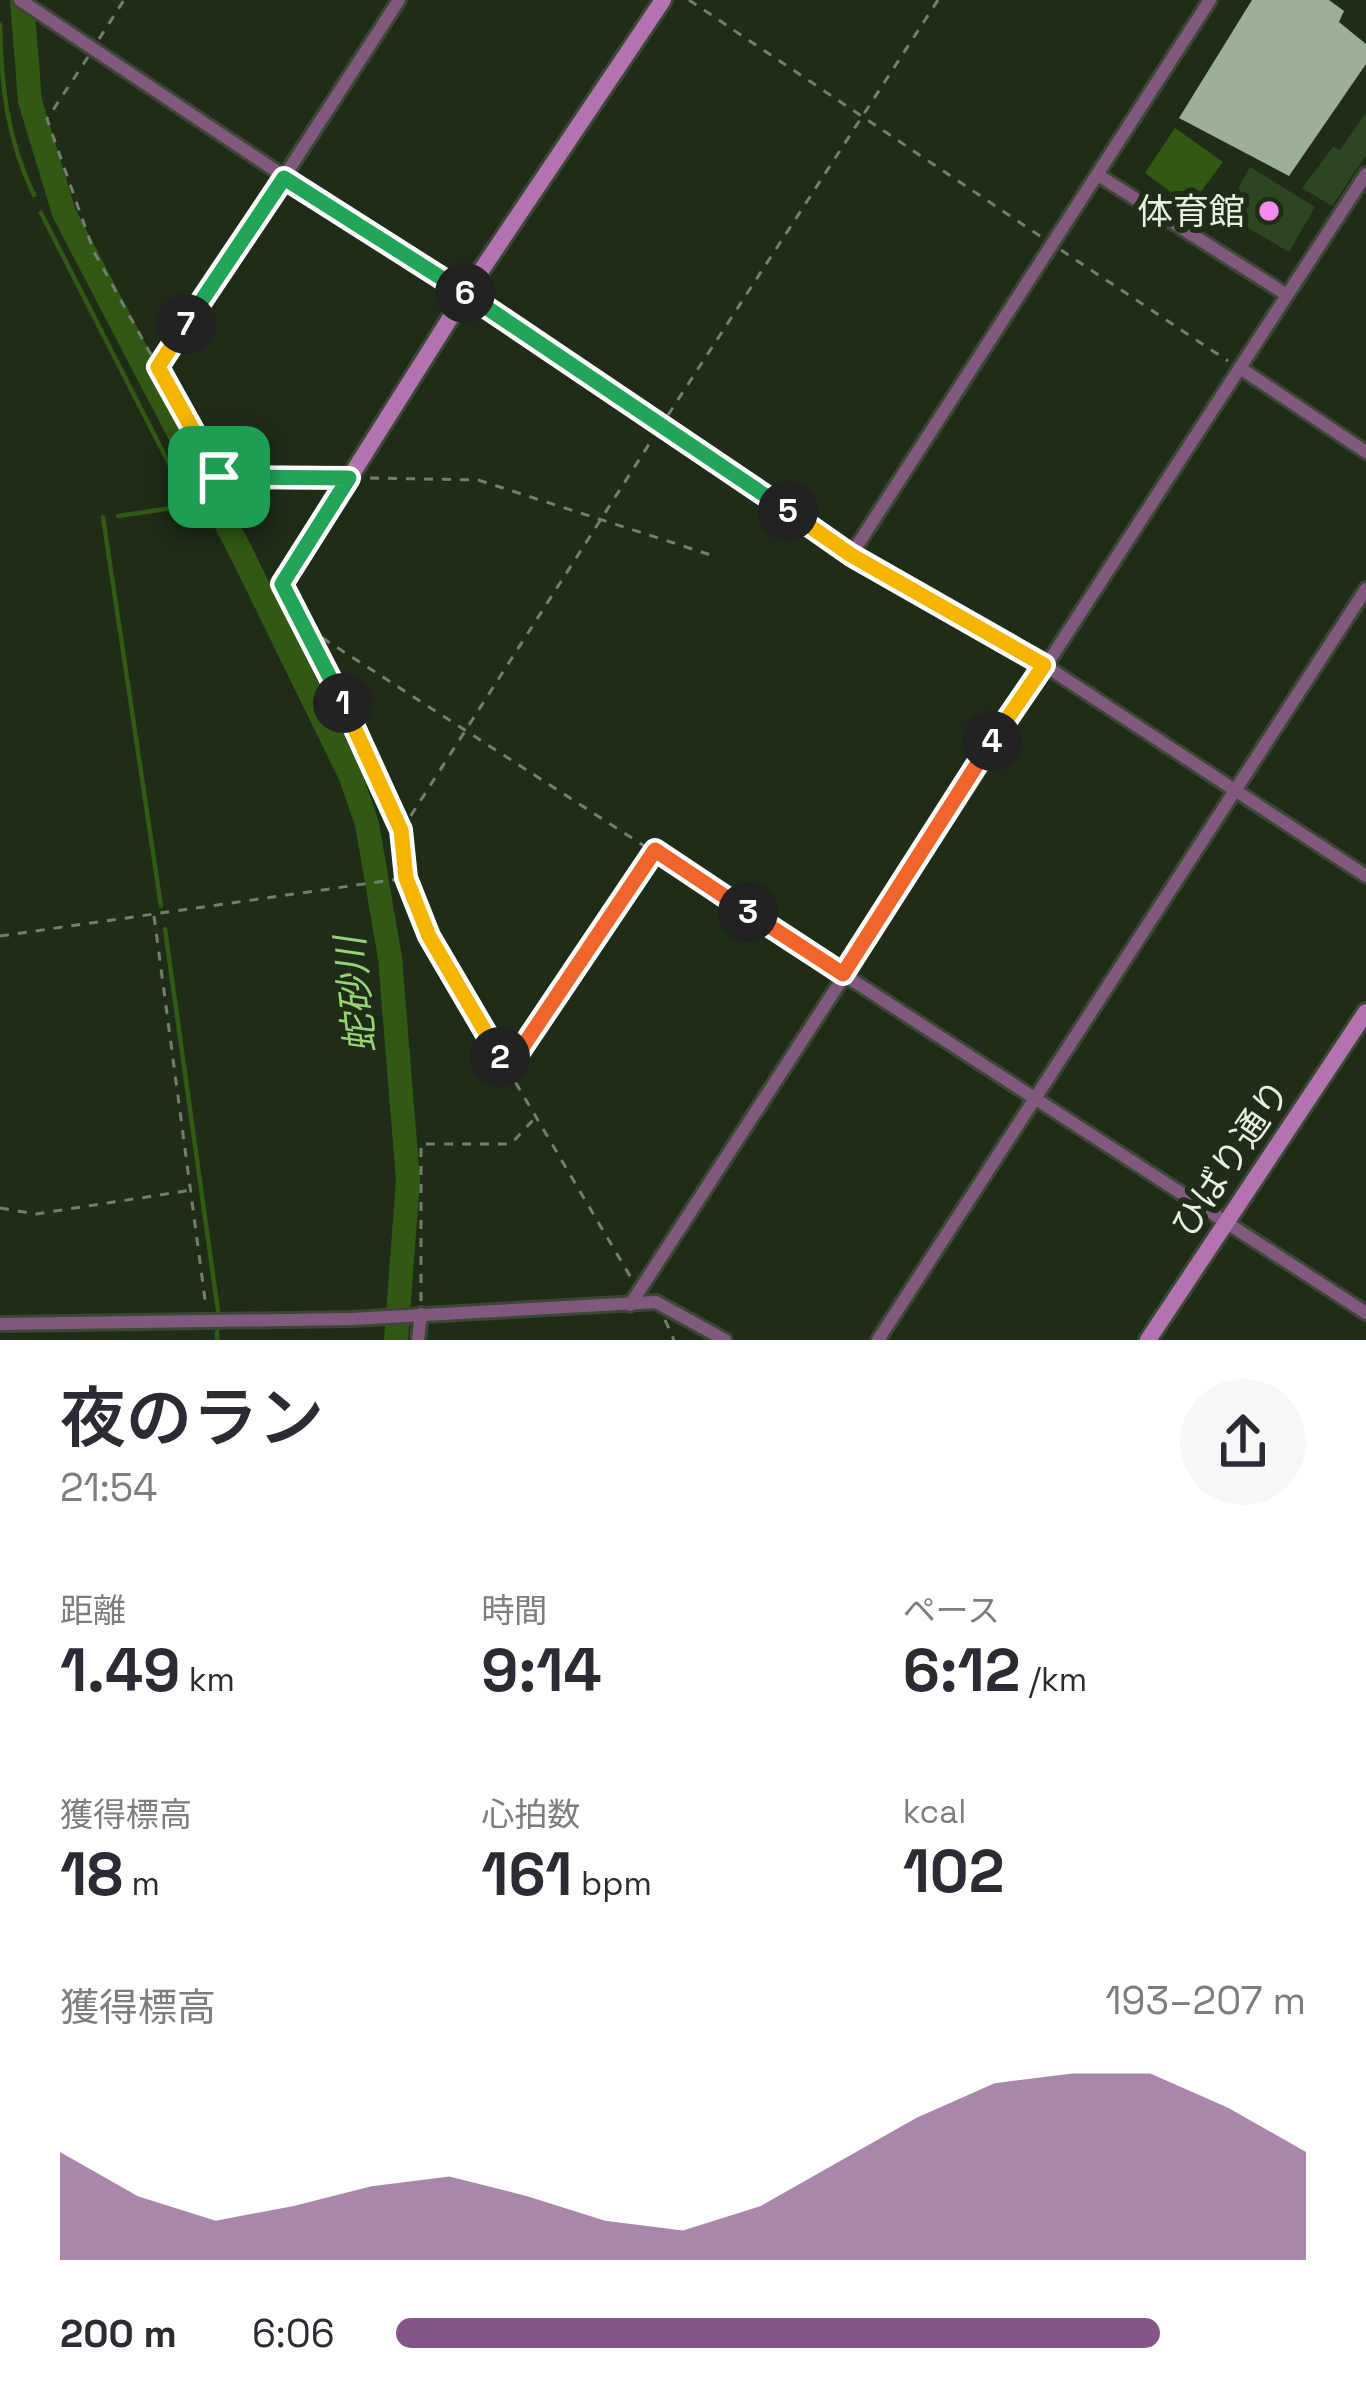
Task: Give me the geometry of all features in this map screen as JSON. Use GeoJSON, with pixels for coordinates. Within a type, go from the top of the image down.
{"type":"FeatureCollection","features":[{"type":"Feature","properties":{"kind":"street"},"geometry":{"type":"LineString","coordinates":[[20,0],[284,178],[466,293],[851,555],[1044,665],[1366,876]]}},
{"type":"Feature","properties":{"kind":"street"},"geometry":{"type":"LineString","coordinates":[[284,178],[399,0]]}},
{"type":"Feature","properties":{"kind":"street"},"geometry":{"type":"LineString","coordinates":[[282,584],[466,293],[663,0]]}},
{"type":"Feature","properties":{"kind":"street"},"geometry":{"type":"LineString","coordinates":[[851,555],[1210,0]]}},
{"type":"Feature","properties":{"kind":"street"},"geometry":{"type":"LineString","coordinates":[[630,1305],[1366,174]]}},
{"type":"Feature","properties":{"kind":"street"},"geometry":{"type":"LineString","coordinates":[[1098,175],[1287,295]]}},
{"type":"Feature","properties":{"kind":"street"},"geometry":{"type":"LineString","coordinates":[[1240,368],[1366,452]]}},
{"type":"Feature","properties":{"kind":"street"},"geometry":{"type":"LineString","coordinates":[[878,1340],[1031,1096],[1366,589]]}},
{"type":"Feature","properties":{"kind":"street"},"geometry":{"type":"LineString","coordinates":[[843,974],[1366,1313]]}},
{"type":"Feature","properties":{"kind":"street","name":"ひばり通り"},"geometry":{"type":"LineString","coordinates":[[1148,1340],[1366,1012]]}},
{"type":"Feature","properties":{"kind":"street"},"geometry":{"type":"LineString","coordinates":[[0,1324],[352,1318],[656,1302],[725,1340]]}},
{"type":"Feature","properties":{"kind":"street"},"geometry":{"type":"LineString","coordinates":[[418,1340],[426,1315]]}},
{"type":"Feature","properties":{"kind":"path"},"geometry":{"type":"LineString","coordinates":[[124,0],[47,119],[94,252],[219,477],[478,480],[714,556]]}},
{"type":"Feature","properties":{"kind":"path"},"geometry":{"type":"LineString","coordinates":[[689,0],[862,118]]}},
{"type":"Feature","properties":{"kind":"path"},"geometry":{"type":"LineString","coordinates":[[401,830],[938,0]]}},
{"type":"Feature","properties":{"kind":"path"},"geometry":{"type":"LineString","coordinates":[[158,367],[284,178]]}},
{"type":"Feature","properties":{"kind":"path"},"geometry":{"type":"LineString","coordinates":[[282,584],[379,773],[401,830],[406,878],[429,936],[638,1288]]}},
{"type":"Feature","properties":{"kind":"path"},"geometry":{"type":"LineString","coordinates":[[305,627],[466,726],[843,974]]}},
{"type":"Feature","properties":{"kind":"path"},"geometry":{"type":"LineString","coordinates":[[507,1070],[655,850]]}},
{"type":"Feature","properties":{"kind":"path"},"geometry":{"type":"LineString","coordinates":[[0,936],[345,891],[406,878]]}},
{"type":"Feature","properties":{"kind":"path"},"geometry":{"type":"LineString","coordinates":[[154,916],[208,1321]]}},
{"type":"Feature","properties":{"kind":"path"},"geometry":{"type":"LineString","coordinates":[[426,1315],[421,1144],[511,1144],[533,1120]]}},
{"type":"Feature","properties":{"kind":"path"},"geometry":{"type":"LineString","coordinates":[[0,1208],[36,1214],[192,1190]]}},
{"type":"Feature","properties":{"kind":"shaded area"},"geometry":{"type":"Polygon","coordinates":[[[1366,113],[1366,155],[1332,206],[1302,188],[1333,147],[1340,150],[1366,113]]]}},
{"type":"Feature","properties":{"kind":"shaded area"},"geometry":{"type":"Polygon","coordinates":[[[1175,128],[1223,162],[1190,206],[1145,173],[1175,128]]]}},
{"type":"Feature","properties":{"kind":"shaded area","name":"体育館"},"geometry":{"type":"Polygon","coordinates":[[[1250,167],[1315,207],[1289,252],[1224,214],[1250,167]]]}},
{"type":"Feature","properties":{"kind":"building"},"geometry":{"type":"Polygon","coordinates":[[[1252,0],[1329,0],[1344,11],[1339,22],[1366,44],[1366,64],[1289,176],[1179,118],[1252,0]]]}},
{"type":"Feature","properties":{"kind":"waterway","name":"蛇砂川"},"geometry":{"type":"LineString","coordinates":[[22,0],[30,101],[64,213],[241,552],[351,777],[367,824],[390,958],[408,1180],[396,1340]]}},
{"type":"Feature","properties":{"kind":"waterway"},"geometry":{"type":"LineString","coordinates":[[0,24],[7,111],[17,154],[34,195]]}},
{"type":"Feature","properties":{"kind":"waterway"},"geometry":{"type":"LineString","coordinates":[[41,213],[181,487]]}},
{"type":"Feature","properties":{"kind":"waterway"},"geometry":{"type":"LineString","coordinates":[[118,516],[179,507]]}},
{"type":"Feature","properties":{"kind":"waterway"},"geometry":{"type":"LineString","coordinates":[[103,517],[161,906]]}},
{"type":"Feature","properties":{"kind":"waterway"},"geometry":{"type":"LineString","coordinates":[[165,929],[218,1311]]}},
{"type":"Feature","properties":{"kind":"waterway"},"geometry":{"type":"LineString","coordinates":[[217,1332],[217,1340]]}},
{"type":"Feature","properties":{"kind":"place","name":"体育館"},"geometry":{"type":"Point","coordinates":[1269,211]}},
{"type":"Feature","properties":{"kind":"route"},"geometry":{"type":"LineString","coordinates":[[284,178],[466,293],[851,555],[1044,665],[843,974],[655,850],[507,1070],[429,936],[406,878],[401,830],[379,773],[282,584],[349,478],[219,477],[158,367],[284,178]]}}]}
